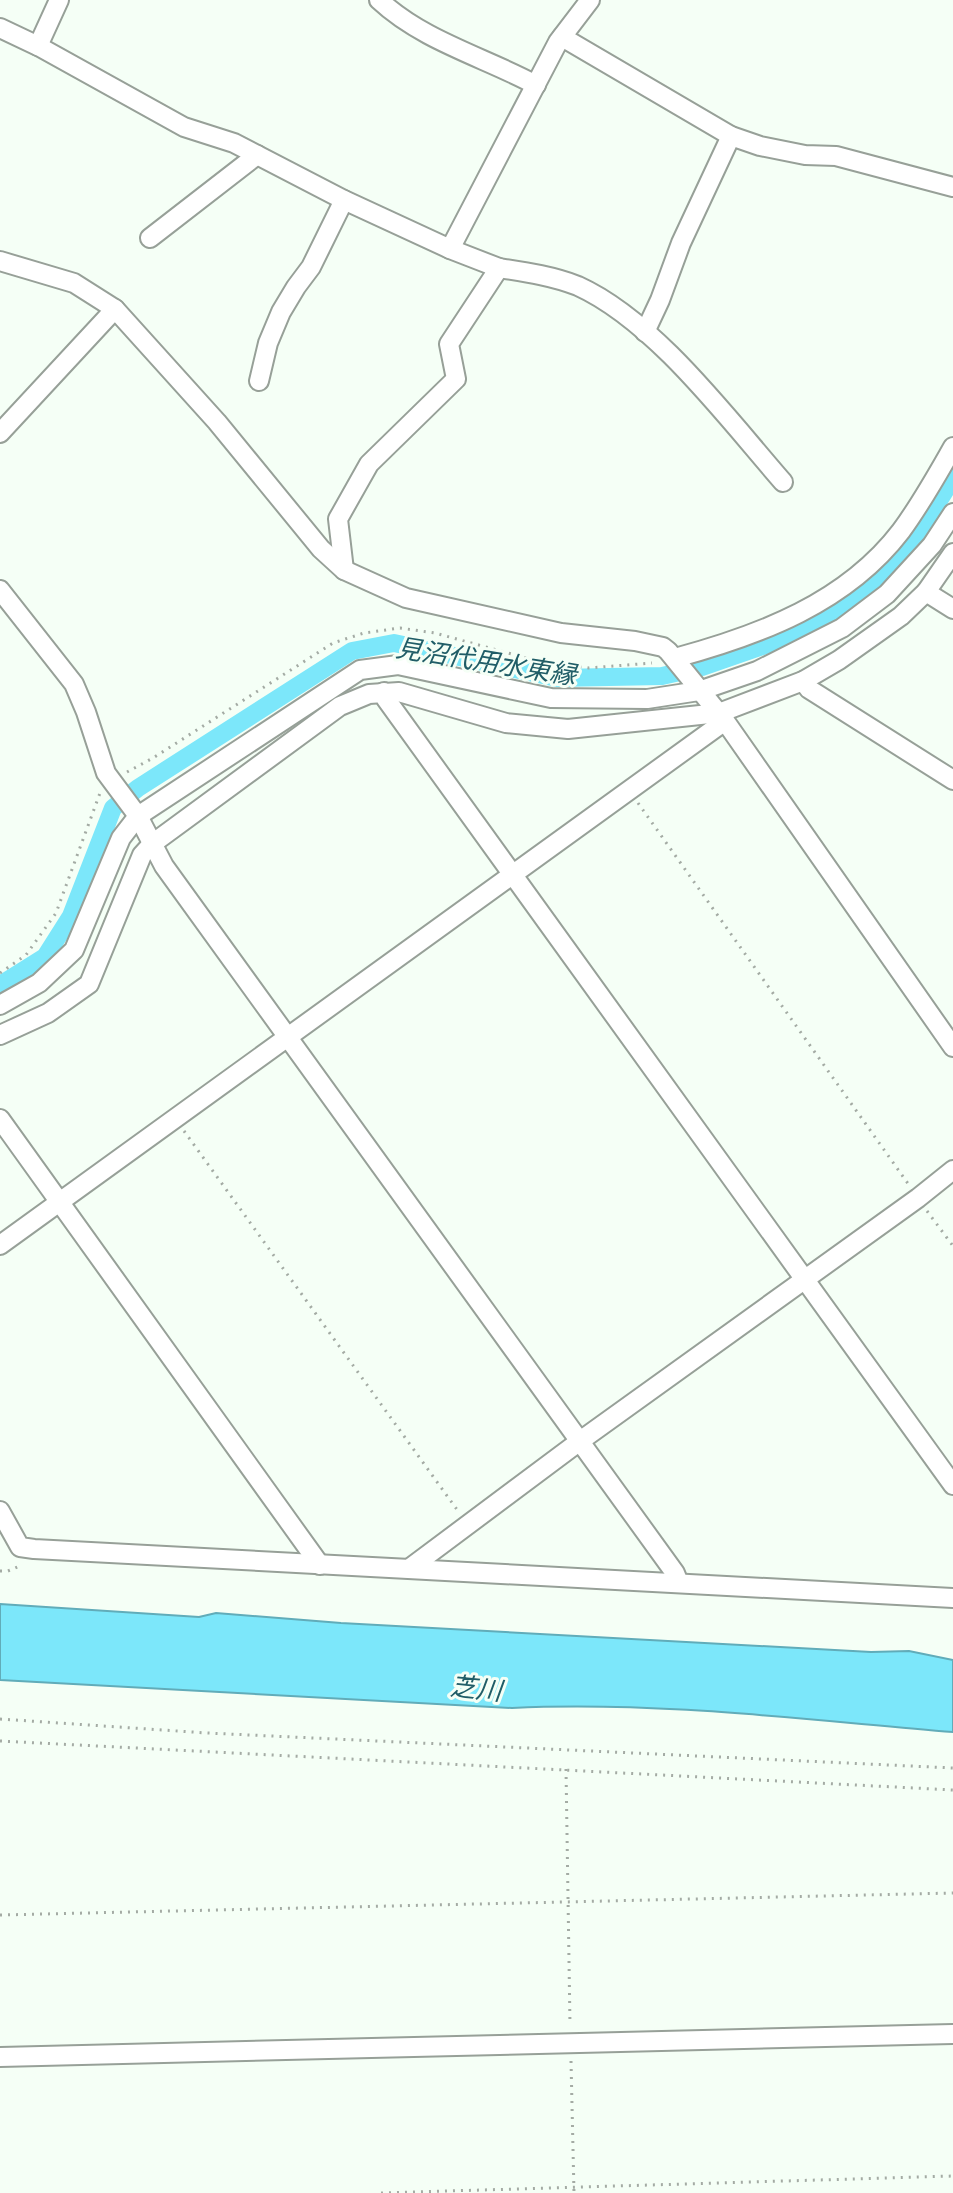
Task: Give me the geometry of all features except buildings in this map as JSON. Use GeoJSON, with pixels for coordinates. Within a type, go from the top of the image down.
{"type":"FeatureCollection","features":[{"type":"Feature","properties":{"kind":"street"},"geometry":{"type":"LineString","coordinates":[[38,46],[59,0]]}},
{"type":"Feature","properties":{"kind":"street"},"geometry":{"type":"LineString","coordinates":[[379,0],[410,24],[437,39],[502,66],[536,85]]}},
{"type":"Feature","properties":{"kind":"street"},"geometry":{"type":"LineString","coordinates":[[450,249],[562,37],[590,0]]}},
{"type":"Feature","properties":{"kind":"street"},"geometry":{"type":"LineString","coordinates":[[0,28],[184,127],[234,143],[344,200],[450,249],[499,268],[577,286],[601,299],[645,332],[783,482]]}},
{"type":"Feature","properties":{"kind":"street"},"geometry":{"type":"LineString","coordinates":[[562,37],[731,136],[760,146],[805,155],[836,156],[953,187]]}},
{"type":"Feature","properties":{"kind":"street"},"geometry":{"type":"LineString","coordinates":[[645,332],[681,243],[731,136]]}},
{"type":"Feature","properties":{"kind":"street"},"geometry":{"type":"LineString","coordinates":[[150,238],[257,155]]}},
{"type":"Feature","properties":{"kind":"street"},"geometry":{"type":"LineString","coordinates":[[259,381],[268,343],[281,312],[311,267],[344,200]]}},
{"type":"Feature","properties":{"kind":"street"},"geometry":{"type":"LineString","coordinates":[[0,261],[74,283],[115,309],[217,422],[321,549],[344,570],[406,598],[561,633],[663,647],[722,717],[953,1047]]}},
{"type":"Feature","properties":{"kind":"street"},"geometry":{"type":"LineString","coordinates":[[344,570],[338,519],[369,464],[456,379],[449,344],[499,268]]}},
{"type":"Feature","properties":{"kind":"street"},"geometry":{"type":"LineString","coordinates":[[0,433],[115,309]]}},
{"type":"Feature","properties":{"kind":"street"},"geometry":{"type":"LineString","coordinates":[[676,660],[775,626],[822,601],[864,570],[900,533],[953,447]]}},
{"type":"Feature","properties":{"kind":"street"},"geometry":{"type":"LineString","coordinates":[[0,1005],[39,983],[74,950],[121,838],[136,812],[360,670],[398,665],[551,698],[647,699],[697,688],[757,671],[842,628],[887,594],[932,545],[953,513]]}},
{"type":"Feature","properties":{"kind":"street"},"geometry":{"type":"LineString","coordinates":[[0,1245],[629,791],[722,717],[803,681],[871,639],[926,592],[953,553]]}},
{"type":"Feature","properties":{"kind":"street"},"geometry":{"type":"LineString","coordinates":[[0,590],[74,684],[106,773],[108,791],[136,812],[164,866],[675,1573],[679,1583]]}},
{"type":"Feature","properties":{"kind":"street"},"geometry":{"type":"LineString","coordinates":[[926,592],[953,609]]}},
{"type":"Feature","properties":{"kind":"street"},"geometry":{"type":"LineString","coordinates":[[803,681],[809,689],[953,780]]}},
{"type":"Feature","properties":{"kind":"street"},"geometry":{"type":"LineString","coordinates":[[384,692],[386,699],[953,1485]]}},
{"type":"Feature","properties":{"kind":"street"},"geometry":{"type":"LineString","coordinates":[[0,1035],[48,1013],[89,984],[142,855],[152,844],[340,706],[369,694],[399,692],[506,723],[545,728],[722,717]]}},
{"type":"Feature","properties":{"kind":"street"},"geometry":{"type":"LineString","coordinates":[[0,1119],[320,1565]]}},
{"type":"Feature","properties":{"kind":"street"},"geometry":{"type":"LineString","coordinates":[[410,1568],[953,1170]]}},
{"type":"Feature","properties":{"kind":"street"},"geometry":{"type":"LineString","coordinates":[[0,1511],[20,1547],[34,1549],[953,1598]]}},
{"type":"Feature","properties":{"kind":"street"},"geometry":{"type":"LineString","coordinates":[[0,2057],[953,2034]]}},
{"type":"Feature","properties":{"kind":"path"},"geometry":{"type":"LineString","coordinates":[[0,973],[26,955],[56,913],[108,791]]}},
{"type":"Feature","properties":{"kind":"path"},"geometry":{"type":"LineString","coordinates":[[629,791],[953,1246]]}},
{"type":"Feature","properties":{"kind":"path"},"geometry":{"type":"LineString","coordinates":[[175,1118],[468,1525]]}},
{"type":"Feature","properties":{"kind":"path"},"geometry":{"type":"LineString","coordinates":[[0,1719],[207,1733],[953,1768]]}},
{"type":"Feature","properties":{"kind":"path"},"geometry":{"type":"LineString","coordinates":[[0,1741],[953,1790]]}},
{"type":"Feature","properties":{"kind":"path"},"geometry":{"type":"LineString","coordinates":[[566,1769],[574,2191]]}},
{"type":"Feature","properties":{"kind":"path"},"geometry":{"type":"LineString","coordinates":[[0,1915],[953,1893]]}},
{"type":"Feature","properties":{"kind":"path"},"geometry":{"type":"LineString","coordinates":[[381,2193],[574,2191],[953,2176]]}},
{"type":"Feature","properties":{"kind":"water","name":"芝川"},"geometry":{"type":"Polygon","coordinates":[[[0,1604],[199,1617],[216,1613],[341,1623],[871,1652],[909,1651],[953,1660],[953,1732],[678,1709],[512,1708],[0,1680],[0,1604]]]}},
{"type":"Feature","properties":{"kind":"waterway","name":"見沼代用水東縁"},"geometry":{"type":"LineString","coordinates":[[0,985],[45,957],[71,916],[113,808],[138,788],[352,651],[394,643],[557,678],[662,676],[702,667],[783,639],[865,590],[915,539],[953,478]]}}]}
